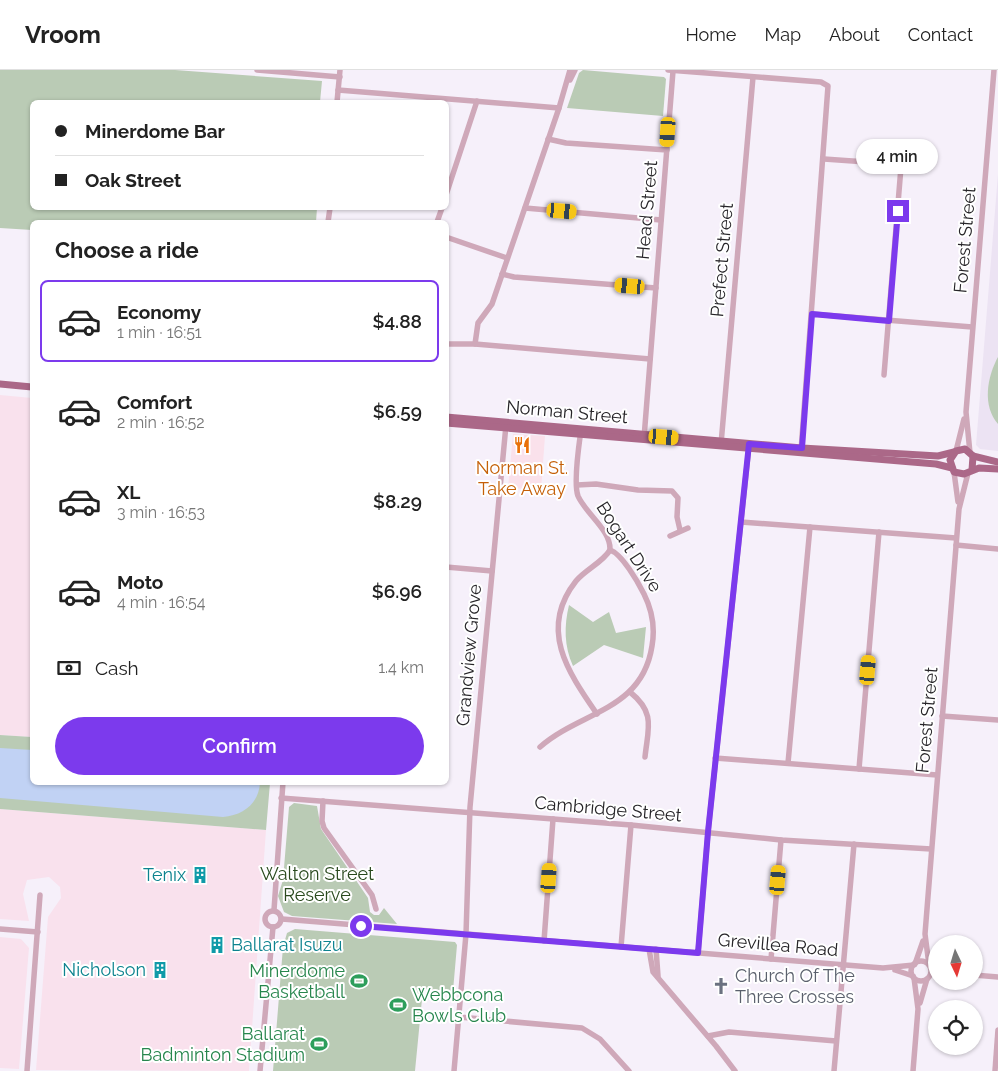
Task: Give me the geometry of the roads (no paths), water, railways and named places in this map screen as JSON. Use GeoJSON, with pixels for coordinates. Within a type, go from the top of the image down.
{"type":"FeatureCollection","features":[{"type":"Feature","properties":{"kind":"main road"},"geometry":{"type":"LineString","coordinates":[[0,384],[30,387]]}},
{"type":"Feature","properties":{"kind":"main road","name":"Norman Street"},"geometry":{"type":"LineString","coordinates":[[449,417],[506,425],[644,438],[802,450],[936,464],[953,470]]}},
{"type":"Feature","properties":{"kind":"main road","name":"Norman Street"},"geometry":{"type":"LineString","coordinates":[[449,423],[506,425]]}},
{"type":"Feature","properties":{"kind":"main road"},"geometry":{"type":"LineString","coordinates":[[998,462],[971,454],[965,449],[955,452],[950,460],[953,470],[998,469]]}},
{"type":"Feature","properties":{"kind":"main road","name":"Norman Street"},"geometry":{"type":"LineString","coordinates":[[802,450],[938,456],[955,452]]}},
{"type":"Feature","properties":{"kind":"main road"},"geometry":{"type":"LineString","coordinates":[[970,471],[971,454]]}},
{"type":"Feature","properties":{"kind":"street"},"geometry":{"type":"LineString","coordinates":[[256,70],[340,73],[338,100]]}},
{"type":"Feature","properties":{"kind":"street"},"geometry":{"type":"LineString","coordinates":[[475,344],[478,323],[490,307],[502,274],[564,93],[570,70]]}},
{"type":"Feature","properties":{"kind":"street"},"geometry":{"type":"LineString","coordinates":[[564,93],[575,70]]}},
{"type":"Feature","properties":{"kind":"street"},"geometry":{"type":"LineString","coordinates":[[670,70],[740,73],[753,77],[821,82],[828,86],[802,450]]}},
{"type":"Feature","properties":{"kind":"street","name":"Head Street"},"geometry":{"type":"LineString","coordinates":[[644,438],[667,150],[670,70]]}},
{"type":"Feature","properties":{"kind":"street","name":"Forest Street"},"geometry":{"type":"LineString","coordinates":[[971,454],[966,412],[994,70]]}},
{"type":"Feature","properties":{"kind":"street","name":"Prefect Street"},"geometry":{"type":"LineString","coordinates":[[721,444],[753,77]]}},
{"type":"Feature","properties":{"kind":"street"},"geometry":{"type":"LineString","coordinates":[[338,90],[559,108]]}},
{"type":"Feature","properties":{"kind":"street"},"geometry":{"type":"LineString","coordinates":[[449,185],[477,101]]}},
{"type":"Feature","properties":{"kind":"street"},"geometry":{"type":"LineString","coordinates":[[548,139],[566,143],[667,150]]}},
{"type":"Feature","properties":{"kind":"street"},"geometry":{"type":"LineString","coordinates":[[824,159],[902,165],[884,375]]}},
{"type":"Feature","properties":{"kind":"street"},"geometry":{"type":"LineString","coordinates":[[525,208],[661,220]]}},
{"type":"Feature","properties":{"kind":"street"},"geometry":{"type":"LineString","coordinates":[[449,238],[507,258]]}},
{"type":"Feature","properties":{"kind":"street"},"geometry":{"type":"LineString","coordinates":[[502,274],[514,277],[656,288]]}},
{"type":"Feature","properties":{"kind":"street"},"geometry":{"type":"LineString","coordinates":[[812,314],[972,327]]}},
{"type":"Feature","properties":{"kind":"street"},"geometry":{"type":"LineString","coordinates":[[449,344],[475,344],[650,358]]}},
{"type":"Feature","properties":{"kind":"street","name":"Forest Street"},"geometry":{"type":"LineString","coordinates":[[955,452],[966,412]]}},
{"type":"Feature","properties":{"kind":"street","name":"Grandview Grove"},"geometry":{"type":"LineString","coordinates":[[454,1071],[466,934],[470,813],[506,425]]}},
{"type":"Feature","properties":{"kind":"street","name":"Bogart Drive"},"geometry":{"type":"LineString","coordinates":[[540,746],[554,736],[597,714],[630,692],[649,659],[653,641],[653,622],[647,600],[618,554],[610,550],[609,541],[578,496],[577,484],[581,432]]}},
{"type":"Feature","properties":{"kind":"street"},"geometry":{"type":"LineString","coordinates":[[698,953],[715,758],[749,446]]}},
{"type":"Feature","properties":{"kind":"street","name":"Forest Street"},"geometry":{"type":"LineString","coordinates":[[953,470],[959,509]]}},
{"type":"Feature","properties":{"kind":"street","name":"Forest Street"},"geometry":{"type":"LineString","coordinates":[[914,964],[924,934],[959,509],[970,471]]}},
{"type":"Feature","properties":{"kind":"street"},"geometry":{"type":"LineString","coordinates":[[577,484],[596,484],[638,490],[673,491],[678,498],[677,517],[680,530]]}},
{"type":"Feature","properties":{"kind":"street"},"geometry":{"type":"LineString","coordinates":[[741,522],[956,538]]}},
{"type":"Feature","properties":{"kind":"street"},"geometry":{"type":"LineString","coordinates":[[670,536],[688,528]]}},
{"type":"Feature","properties":{"kind":"street"},"geometry":{"type":"LineString","coordinates":[[788,763],[810,528]]}},
{"type":"Feature","properties":{"kind":"street"},"geometry":{"type":"LineString","coordinates":[[859,769],[880,532]]}},
{"type":"Feature","properties":{"kind":"street"},"geometry":{"type":"LineString","coordinates":[[956,545],[998,549]]}},
{"type":"Feature","properties":{"kind":"street"},"geometry":{"type":"LineString","coordinates":[[597,714],[565,665],[560,645],[559,624],[564,603],[573,584],[610,550]]}},
{"type":"Feature","properties":{"kind":"street"},"geometry":{"type":"LineString","coordinates":[[449,568],[492,571]]}},
{"type":"Feature","properties":{"kind":"street"},"geometry":{"type":"LineString","coordinates":[[630,692],[641,701],[649,715],[645,757]]}},
{"type":"Feature","properties":{"kind":"street"},"geometry":{"type":"LineString","coordinates":[[942,716],[998,720]]}},
{"type":"Feature","properties":{"kind":"street"},"geometry":{"type":"LineString","coordinates":[[715,758],[937,775]]}},
{"type":"Feature","properties":{"kind":"street"},"geometry":{"type":"LineString","coordinates":[[274,910],[283,785]]}},
{"type":"Feature","properties":{"kind":"street","name":"Cambridge Street"},"geometry":{"type":"LineString","coordinates":[[281,798],[630,825],[781,840],[931,849]]}},
{"type":"Feature","properties":{"kind":"street"},"geometry":{"type":"LineString","coordinates":[[323,801],[324,826],[373,897],[376,909]]}},
{"type":"Feature","properties":{"kind":"street"},"geometry":{"type":"LineString","coordinates":[[544,940],[553,819]]}},
{"type":"Feature","properties":{"kind":"street"},"geometry":{"type":"LineString","coordinates":[[621,947],[630,825]]}},
{"type":"Feature","properties":{"kind":"street"},"geometry":{"type":"LineString","coordinates":[[771,959],[781,840]]}},
{"type":"Feature","properties":{"kind":"street"},"geometry":{"type":"LineString","coordinates":[[834,1071],[854,844]]}},
{"type":"Feature","properties":{"kind":"street"},"geometry":{"type":"LineString","coordinates":[[28,1071],[40,895]]}},
{"type":"Feature","properties":{"kind":"street"},"geometry":{"type":"LineString","coordinates":[[274,910],[279,913],[282,919],[278,926],[272,927],[268,925],[265,918],[267,913],[274,910]]}},
{"type":"Feature","properties":{"kind":"street","name":"Grevillea Road"},"geometry":{"type":"LineString","coordinates":[[282,919],[883,968],[914,964],[922,961],[928,964]]}},
{"type":"Feature","properties":{"kind":"street"},"geometry":{"type":"LineString","coordinates":[[260,1071],[272,927]]}},
{"type":"Feature","properties":{"kind":"street"},"geometry":{"type":"LineString","coordinates":[[0,929],[38,932]]}},
{"type":"Feature","properties":{"kind":"street","name":"Forest Street"},"geometry":{"type":"LineString","coordinates":[[924,934],[928,959]]}},
{"type":"Feature","properties":{"kind":"street"},"geometry":{"type":"LineString","coordinates":[[652,949],[652,970],[735,1071]]}},
{"type":"Feature","properties":{"kind":"street"},"geometry":{"type":"LineString","coordinates":[[913,1071],[918,1010],[914,964]]}},
{"type":"Feature","properties":{"kind":"street","name":"Grevillea Road"},"geometry":{"type":"LineString","coordinates":[[883,968],[920,980],[928,978]]}},
{"type":"Feature","properties":{"kind":"street"},"geometry":{"type":"LineString","coordinates":[[983,976],[998,978]]}},
{"type":"Feature","properties":{"kind":"street"},"geometry":{"type":"LineString","coordinates":[[918,1010],[928,978]]}},
{"type":"Feature","properties":{"kind":"street"},"geometry":{"type":"LineString","coordinates":[[459,1018],[582,1028],[600,1039],[629,1071]]}},
{"type":"Feature","properties":{"kind":"street"},"geometry":{"type":"LineString","coordinates":[[995,1071],[998,1030]]}},
{"type":"Feature","properties":{"kind":"street"},"geometry":{"type":"LineString","coordinates":[[708,1036],[729,1032],[836,1041]]}},
{"type":"Feature","properties":{"kind":"water"},"geometry":{"type":"Polygon","coordinates":[[[0,748],[30,750],[30,785],[260,785],[257,796],[249,807],[237,814],[223,817],[0,798],[0,748]]]}},
{"type":"Feature","properties":{"kind":"place","name":"Norman St. Take Away"},"geometry":{"type":"Point","coordinates":[522,445]}},
{"type":"Feature","properties":{"kind":"place","name":"Tenix"},"geometry":{"type":"Point","coordinates":[200,875]}},
{"type":"Feature","properties":{"kind":"place","name":"Ballarat Isuzu"},"geometry":{"type":"Point","coordinates":[217,945]}},
{"type":"Feature","properties":{"kind":"place","name":"Nicholson"},"geometry":{"type":"Point","coordinates":[160,970]}},
{"type":"Feature","properties":{"kind":"place","name":"Minerdome Basketball"},"geometry":{"type":"Point","coordinates":[359,981]}},
{"type":"Feature","properties":{"kind":"place","name":"Church Of The Three Crosses"},"geometry":{"type":"Point","coordinates":[721,986]}},
{"type":"Feature","properties":{"kind":"place","name":"Webbcona Bowls Club"},"geometry":{"type":"Point","coordinates":[398,1005]}},
{"type":"Feature","properties":{"kind":"place","name":"Ballarat Badminton Stadium"},"geometry":{"type":"Point","coordinates":[319,1044]}},
{"type":"Feature","properties":{"kind":"park label","name":"Walton Street Reserve"},"geometry":{"type":"Point","coordinates":[317,884]}}]}
